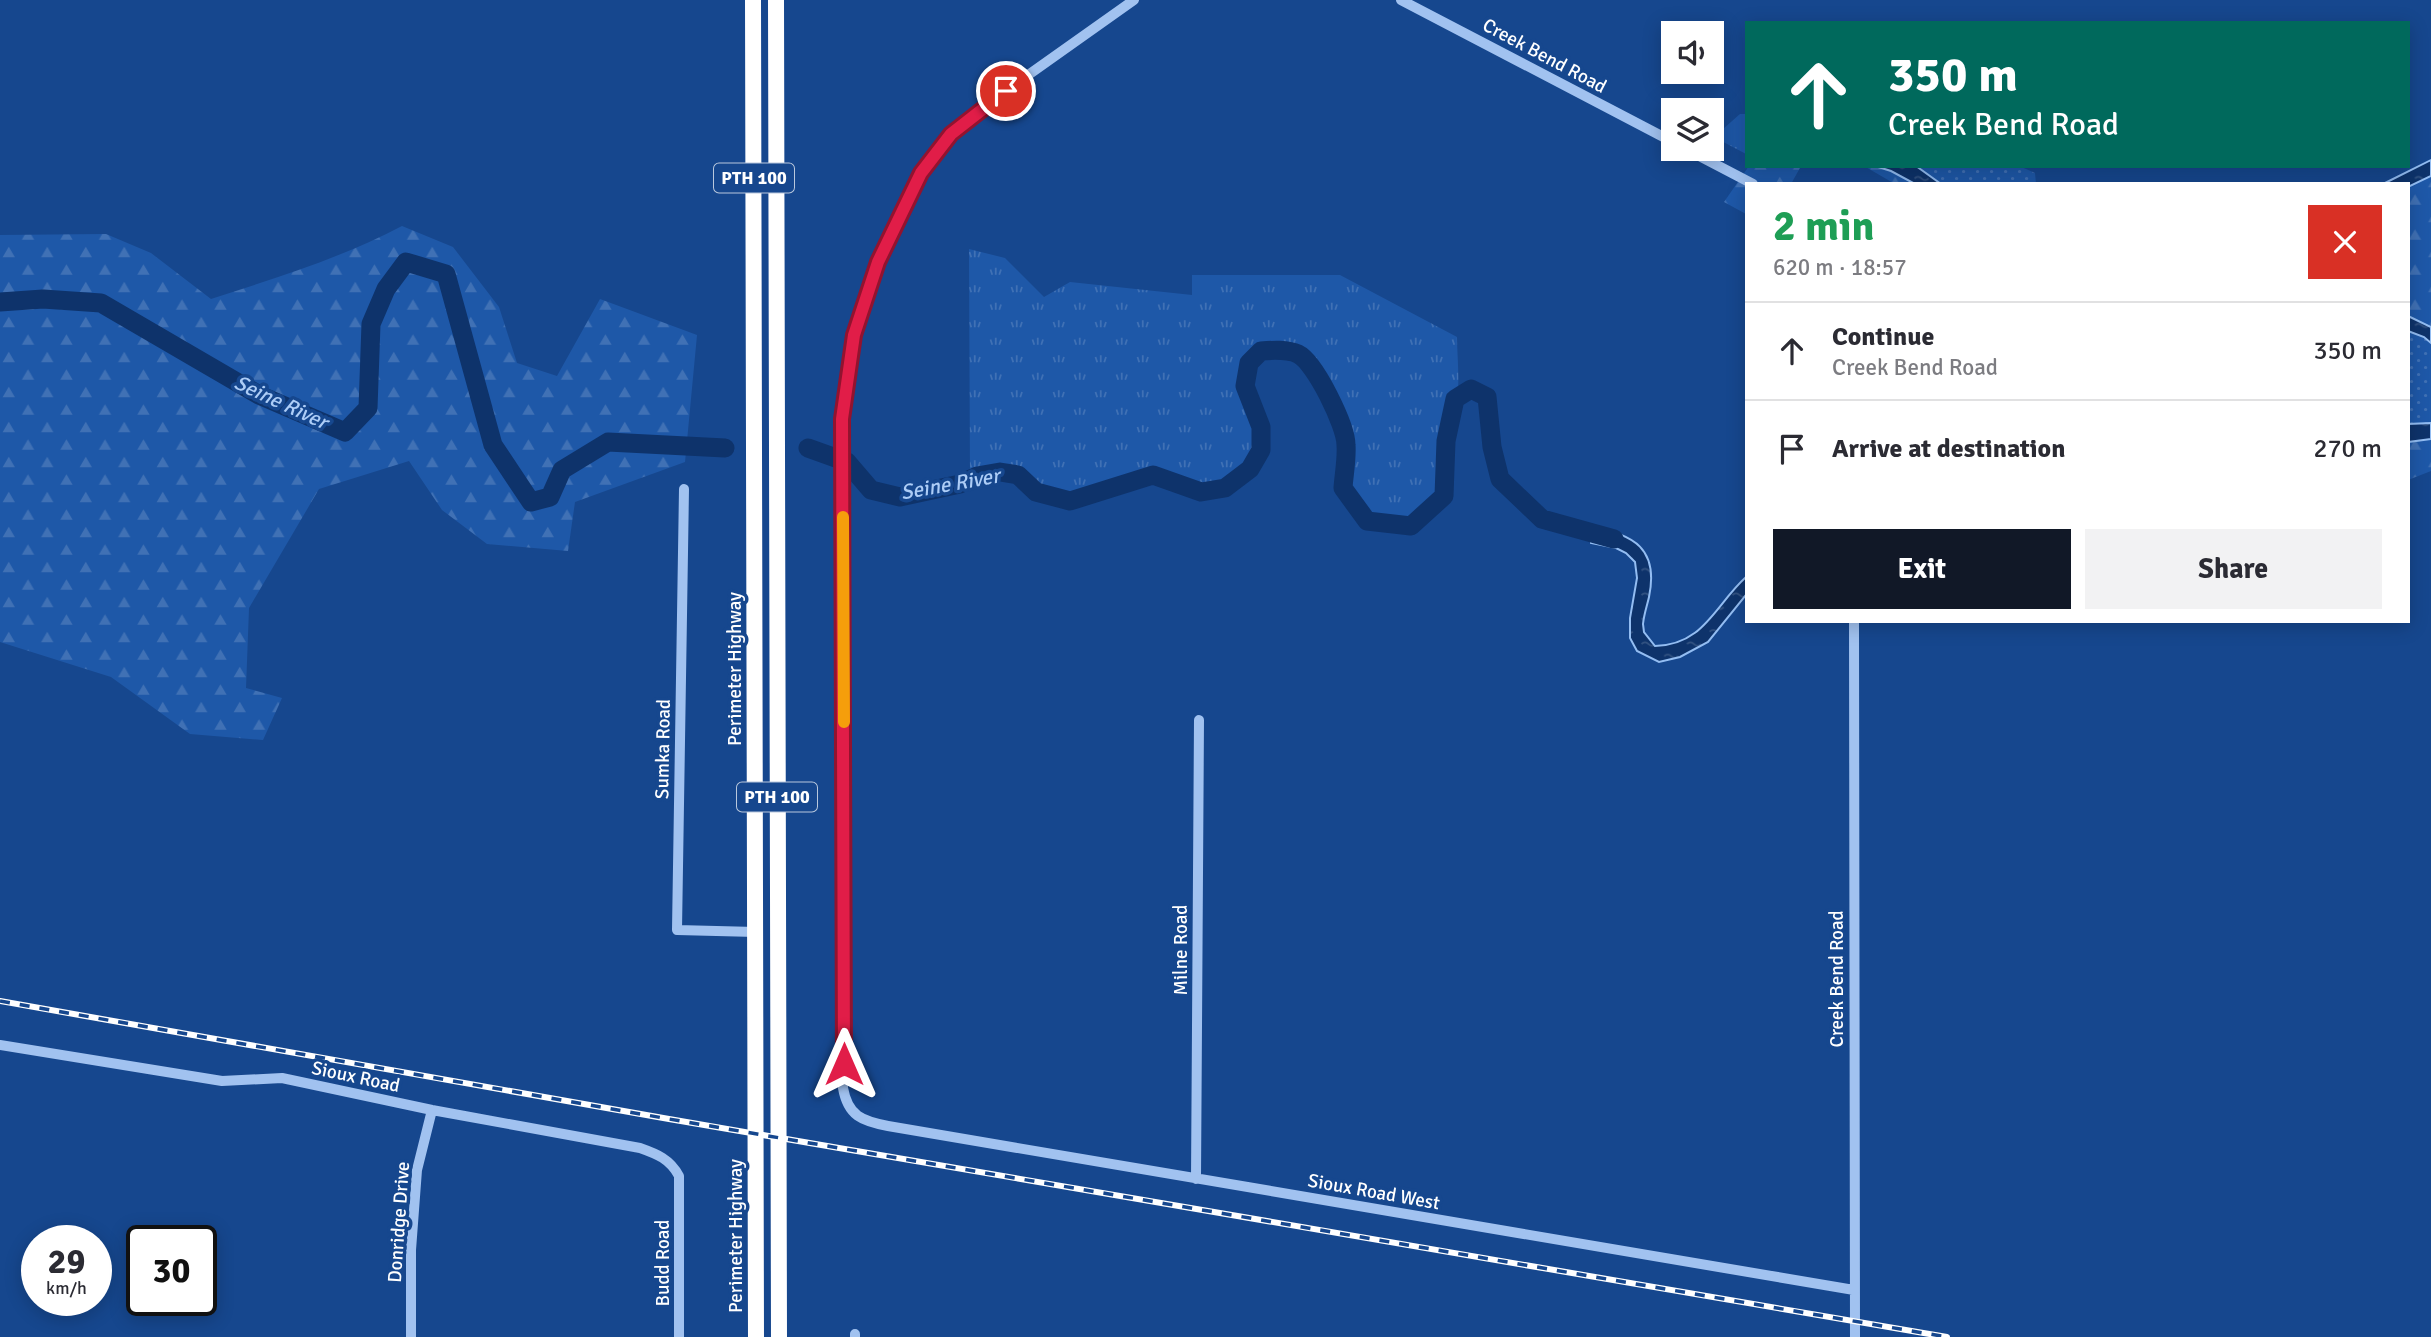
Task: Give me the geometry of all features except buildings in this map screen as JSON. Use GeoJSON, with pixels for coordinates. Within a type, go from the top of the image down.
{"type":"FeatureCollection","features":[{"type":"Feature","properties":{"kind":"highway","name":"Perimeter Highway"},"geometry":{"type":"LineString","coordinates":[[753,0],[756,1337]]}},
{"type":"Feature","properties":{"kind":"highway","name":"PTH 100"},"geometry":{"type":"LineString","coordinates":[[776,0],[779,1337]]}},
{"type":"Feature","properties":{"kind":"street","name":"Sioux Road West"},"geometry":{"type":"LineString","coordinates":[[1134,0],[986,105],[951,134],[921,173],[878,262],[854,335],[842,419],[845,1100],[856,1115],[888,1126],[1854,1290]]}},
{"type":"Feature","properties":{"kind":"street","name":"Creek Bend Road"},"geometry":{"type":"LineString","coordinates":[[1401,0],[1661,136]]}},
{"type":"Feature","properties":{"kind":"street"},"geometry":{"type":"LineString","coordinates":[[1709,161],[1750,182]]}},
{"type":"Feature","properties":{"kind":"street","name":"Sumka Road"},"geometry":{"type":"LineString","coordinates":[[684,489],[677,930],[756,932]]}},
{"type":"Feature","properties":{"kind":"street","name":"Creek Bend Road"},"geometry":{"type":"LineString","coordinates":[[1854,623],[1855,1337]]}},
{"type":"Feature","properties":{"kind":"street","name":"Milne Road"},"geometry":{"type":"LineString","coordinates":[[1196,1179],[1199,720]]}},
{"type":"Feature","properties":{"kind":"street","name":"Sioux Road"},"geometry":{"type":"LineString","coordinates":[[0,1045],[222,1081],[282,1078],[432,1110],[640,1148],[668,1160],[679,1176],[679,1190]]}},
{"type":"Feature","properties":{"kind":"street","name":"Donridge Drive"},"geometry":{"type":"LineString","coordinates":[[411,1337],[411,1250],[417,1170],[432,1110]]}},
{"type":"Feature","properties":{"kind":"street","name":"Budd Road"},"geometry":{"type":"LineString","coordinates":[[679,1190],[679,1337]]}},
{"type":"Feature","properties":{"kind":"green space"},"geometry":{"type":"Polygon","coordinates":[[[1740,114],[1745,114],[1745,153],[1724,142],[1724,128],[1740,114]]]}},
{"type":"Feature","properties":{"kind":"green space"},"geometry":{"type":"Polygon","coordinates":[[[1748,168],[1800,168],[1792,182],[1745,182],[1745,213],[1724,202],[1748,168]]]}},
{"type":"Feature","properties":{"kind":"green space"},"geometry":{"type":"Polygon","coordinates":[[[1867,168],[1990,168],[2018,182],[1892,182],[1867,168]]]}},
{"type":"Feature","properties":{"kind":"green space"},"geometry":{"type":"Polygon","coordinates":[[[1919,168],[2024,168],[2035,173],[2036,182],[1938,182],[1919,168]]]}},
{"type":"Feature","properties":{"kind":"green space"},"geometry":{"type":"Polygon","coordinates":[[[2431,176],[2431,327],[2410,317],[2410,186],[2431,176]]]}},
{"type":"Feature","properties":{"kind":"green space"},"geometry":{"type":"Polygon","coordinates":[[[402,226],[453,247],[499,307],[517,363],[557,376],[600,299],[697,335],[685,462],[575,502],[568,551],[487,544],[442,510],[409,461],[319,489],[249,608],[246,688],[282,698],[263,740],[190,734],[111,677],[0,642],[0,235],[106,234],[151,253],[211,299],[332,258],[402,226]]]}},
{"type":"Feature","properties":{"kind":"green space"},"geometry":{"type":"Polygon","coordinates":[[[969,249],[1005,258],[1044,297],[1070,282],[1192,295],[1192,275],[1340,275],[1457,337],[1458,390],[1448,421],[1450,474],[1445,493],[1432,508],[1406,521],[1381,527],[1362,521],[1352,509],[1347,491],[1346,445],[1321,388],[1299,356],[1278,349],[1265,351],[1250,359],[1247,387],[1260,427],[1262,448],[1253,466],[1228,486],[1203,492],[1156,478],[1140,479],[1097,495],[1069,499],[1055,496],[1017,467],[1005,464],[990,466],[970,475],[969,249]]]}},
{"type":"Feature","properties":{"kind":"green space"},"geometry":{"type":"Polygon","coordinates":[[[2410,332],[2431,343],[2431,423],[2410,424],[2410,332]]]}},
{"type":"Feature","properties":{"kind":"green space"},"geometry":{"type":"Polygon","coordinates":[[[2431,439],[2431,471],[2410,479],[2410,442],[2431,439]]]}},
{"type":"Feature","properties":{"kind":"water"},"geometry":{"type":"Polygon","coordinates":[[[2431,160],[2431,176],[2410,186],[2410,182],[2387,182],[2431,160]]]}},
{"type":"Feature","properties":{"kind":"water"},"geometry":{"type":"Polygon","coordinates":[[[1881,168],[1919,168],[1938,182],[1911,182],[1881,168]]]}},
{"type":"Feature","properties":{"kind":"water"},"geometry":{"type":"Polygon","coordinates":[[[2410,317],[2431,327],[2431,343],[2410,332],[2410,317]]]}},
{"type":"Feature","properties":{"kind":"water"},"geometry":{"type":"Polygon","coordinates":[[[2431,423],[2431,439],[2410,442],[2410,424],[2431,423]]]}},
{"type":"Feature","properties":{"kind":"water"},"geometry":{"type":"Polygon","coordinates":[[[1591,527],[1606,530],[1631,540],[1646,556],[1651,580],[1643,624],[1644,632],[1655,646],[1686,639],[1697,631],[1745,578],[1745,596],[1708,642],[1680,657],[1659,662],[1637,651],[1630,638],[1630,618],[1637,578],[1635,562],[1616,548],[1591,543],[1591,527]]]}},
{"type":"Feature","properties":{"kind":"waterway","name":"Seine River"},"geometry":{"type":"LineString","coordinates":[[0,302],[43,299],[101,303],[259,395],[345,432],[368,408],[371,324],[386,289],[406,262],[446,274],[493,445],[531,502],[550,497],[562,470],[608,442],[725,448]]}},
{"type":"Feature","properties":{"kind":"waterway","name":"Seine River"},"geometry":{"type":"LineString","coordinates":[[808,448],[847,462],[871,490],[900,497],[1000,472],[1018,475],[1036,492],[1070,501],[1153,475],[1201,492],[1225,488],[1250,469],[1261,450],[1261,427],[1245,386],[1249,363],[1261,351],[1285,351],[1305,359],[1328,395],[1345,436],[1343,488],[1367,521],[1411,526],[1444,496],[1446,441],[1455,399],[1471,389],[1487,397],[1492,447],[1500,479],[1542,519],[1614,539]]}},
{"type":"Feature","properties":{"kind":"railway"},"geometry":{"type":"LineString","coordinates":[[0,1001],[669,1119],[1947,1337]]}},
{"type":"Feature","properties":{"kind":"slow traffic"},"geometry":{"type":"LineString","coordinates":[[843,517],[844,722]]}},
{"type":"Feature","properties":{"kind":"route"},"geometry":{"type":"LineString","coordinates":[[844,1064],[842,419],[854,335],[878,262],[921,173],[951,134],[1006,91]]}}]}
